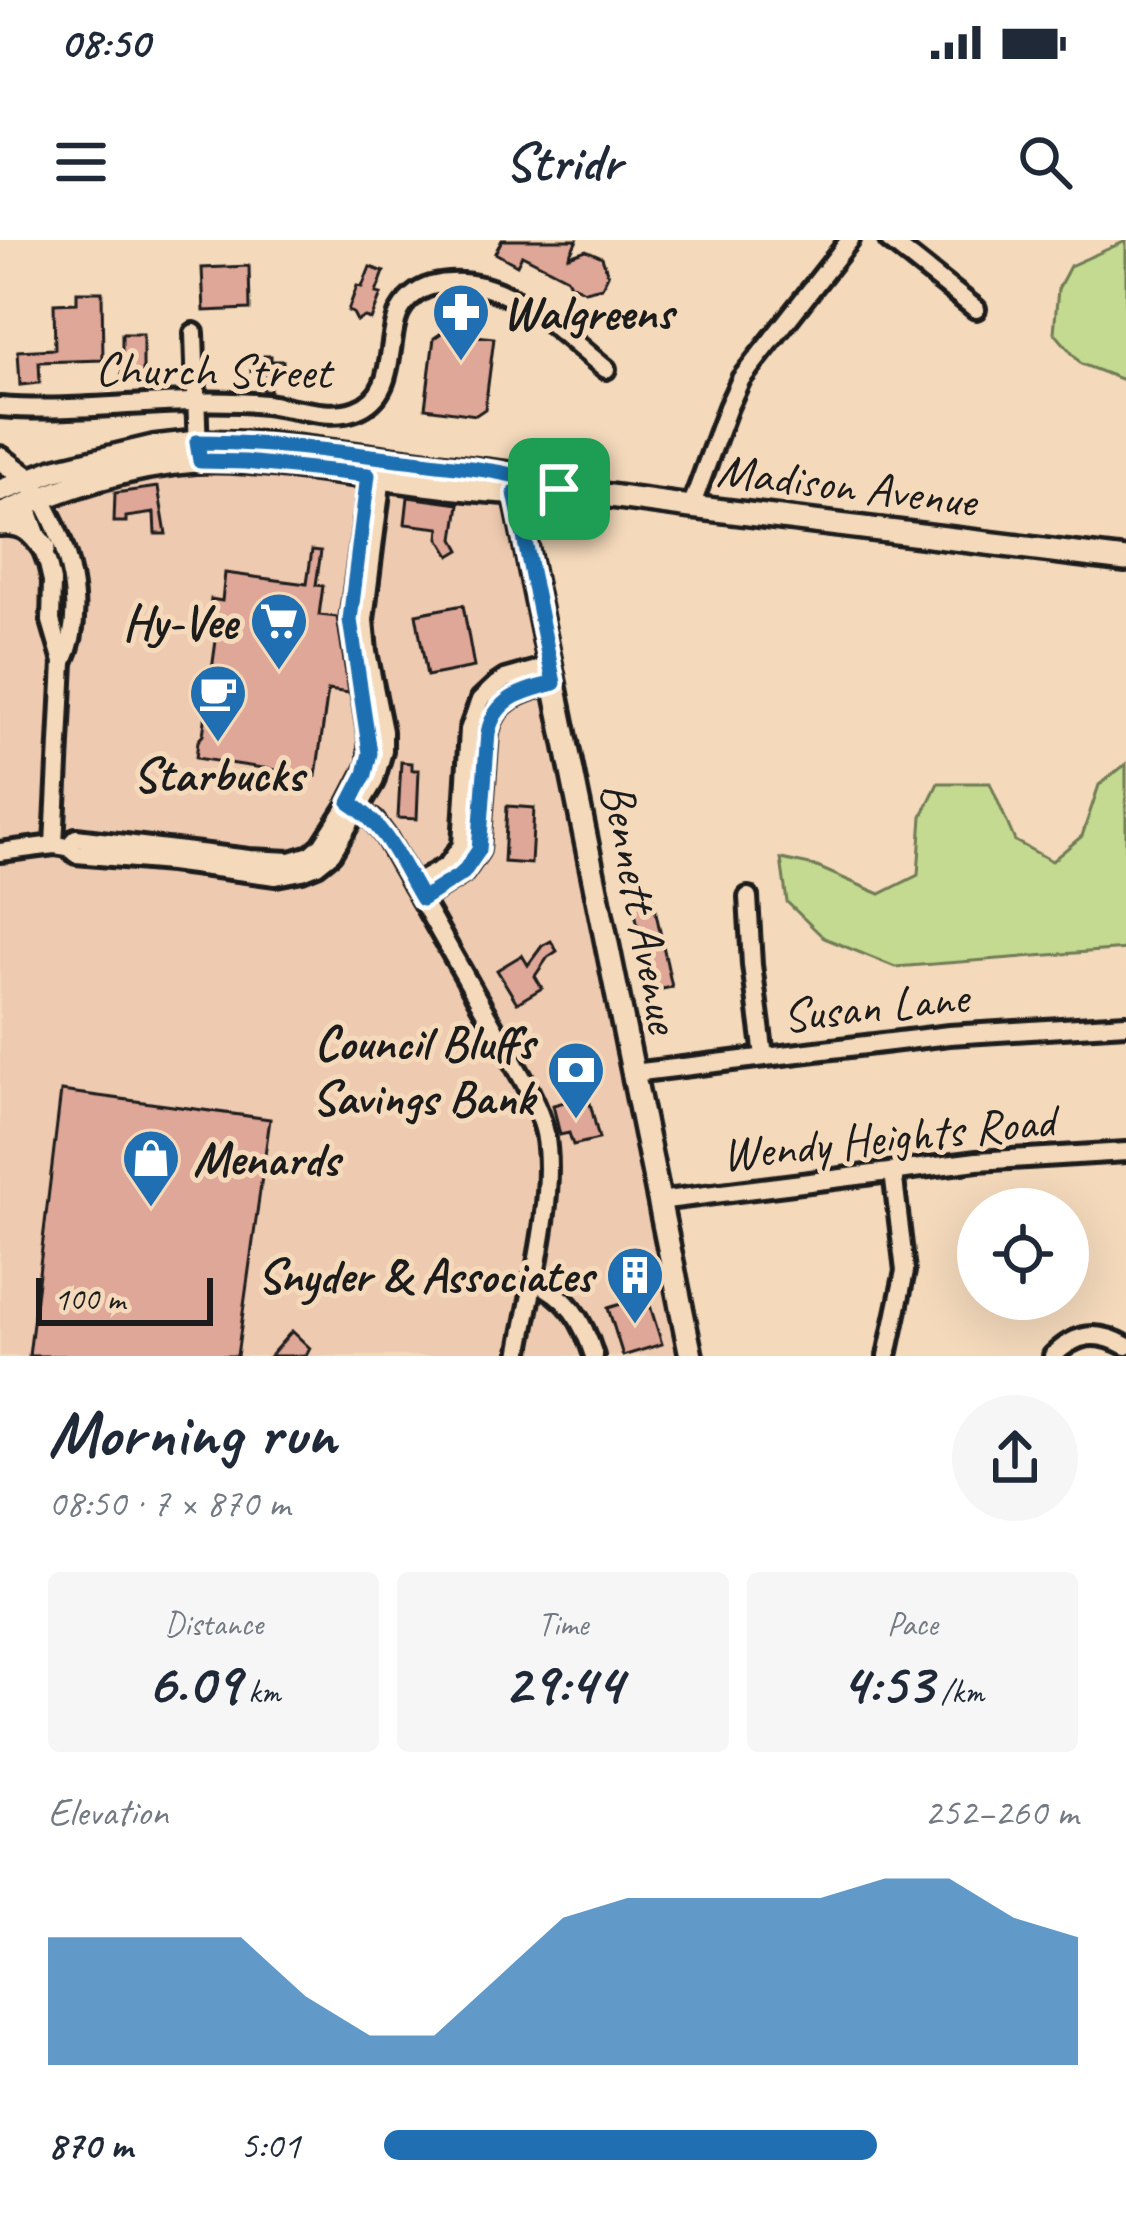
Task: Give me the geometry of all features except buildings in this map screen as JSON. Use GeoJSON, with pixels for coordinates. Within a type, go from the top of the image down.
{"type":"FeatureCollection","features":[{"type":"Feature","properties":{"kind":"main road","name":"Madison Avenue"},"geometry":{"type":"LineString","coordinates":[[0,520],[18,489],[198,452],[245,462],[515,484],[539,493],[559,489],[1126,560]]}},
{"type":"Feature","properties":{"kind":"main road"},"geometry":{"type":"LineString","coordinates":[[0,458],[18,489]]}},
{"type":"Feature","properties":{"kind":"main road","name":"Bennett Avenue"},"geometry":{"type":"LineString","coordinates":[[515,484],[691,1356]]}},
{"type":"Feature","properties":{"kind":"main road"},"geometry":{"type":"LineString","coordinates":[[0,520],[27,528],[44,548]]}},
{"type":"Feature","properties":{"kind":"street"},"geometry":{"type":"LineString","coordinates":[[691,507],[741,379],[850,240]]}},
{"type":"Feature","properties":{"kind":"street"},"geometry":{"type":"LineString","coordinates":[[889,240],[976,309]]}},
{"type":"Feature","properties":{"kind":"street","name":"Church Street"},"geometry":{"type":"LineString","coordinates":[[0,407],[197,402],[335,413],[361,408],[385,382],[402,307],[422,289],[436,284],[506,294],[606,369]]}},
{"type":"Feature","properties":{"kind":"street"},"geometry":{"type":"LineString","coordinates":[[194,333],[198,452]]}},
{"type":"Feature","properties":{"kind":"street"},"geometry":{"type":"LineString","coordinates":[[0,852],[61,846],[76,838],[291,861],[311,855],[322,845],[355,806],[370,753],[350,620],[376,470]]}},
{"type":"Feature","properties":{"kind":"street"},"geometry":{"type":"LineString","coordinates":[[18,489],[44,548],[52,580],[51,621],[63,662],[61,846]]}},
{"type":"Feature","properties":{"kind":"street"},"geometry":{"type":"LineString","coordinates":[[18,489],[62,543],[72,587],[73,642],[63,662]]}},
{"type":"Feature","properties":{"kind":"street"},"geometry":{"type":"LineString","coordinates":[[417,892],[463,873],[479,850],[492,716],[504,702],[552,675]]}},
{"type":"Feature","properties":{"kind":"street"},"geometry":{"type":"LineString","coordinates":[[355,806],[386,837],[524,1081],[542,1123],[548,1153],[547,1186],[519,1356]]}},
{"type":"Feature","properties":{"kind":"street"},"geometry":{"type":"LineString","coordinates":[[748,897],[764,1056]]}},
{"type":"Feature","properties":{"kind":"street","name":"Susan Lane"},"geometry":{"type":"LineString","coordinates":[[633,1073],[949,1036],[1126,1024]]}},
{"type":"Feature","properties":{"kind":"street","name":"Wendy Heights Road"},"geometry":{"type":"LineString","coordinates":[[658,1201],[1014,1158],[1126,1153]]}},
{"type":"Feature","properties":{"kind":"street"},"geometry":{"type":"LineString","coordinates":[[887,1356],[905,1271],[893,1171]]}},
{"type":"Feature","properties":{"kind":"street"},"geometry":{"type":"LineString","coordinates":[[532,1280],[553,1290],[575,1312],[594,1356]]}},
{"type":"Feature","properties":{"kind":"street"},"geometry":{"type":"LineString","coordinates":[[1053,1356],[1067,1343],[1088,1335],[1112,1338],[1126,1346]]}},
{"type":"Feature","properties":{"kind":"shaded area"},"geometry":{"type":"Polygon","coordinates":[[[246,470],[489,501],[505,509],[534,651],[529,661],[538,699],[545,705],[575,842],[680,1356],[0,1356],[0,531],[84,491],[123,481],[246,470]]]}},
{"type":"Feature","properties":{"kind":"green space"},"geometry":{"type":"Polygon","coordinates":[[[1126,241],[1126,381],[1081,364],[1054,332],[1058,289],[1070,266],[1126,241]]]}},
{"type":"Feature","properties":{"kind":"green space"},"geometry":{"type":"Polygon","coordinates":[[[1126,764],[1126,949],[895,967],[824,938],[787,902],[781,859],[815,866],[880,894],[918,875],[922,816],[938,783],[990,783],[1015,841],[1052,861],[1082,836],[1099,785],[1126,764]]]}},
{"type":"Feature","properties":{"kind":"place","name":"Walgreens"},"geometry":{"type":"Point","coordinates":[461,363]}},
{"type":"Feature","properties":{"kind":"place","name":"Hy-Vee"},"geometry":{"type":"Point","coordinates":[279,672]}},
{"type":"Feature","properties":{"kind":"place","name":"Starbucks"},"geometry":{"type":"Point","coordinates":[218,744]}},
{"type":"Feature","properties":{"kind":"place","name":"Council Bluffs Savings Bank"},"geometry":{"type":"Point","coordinates":[576,1121]}},
{"type":"Feature","properties":{"kind":"place","name":"Menards"},"geometry":{"type":"Point","coordinates":[151,1209]}},
{"type":"Feature","properties":{"kind":"place","name":"Snyder & Associates"},"geometry":{"type":"Point","coordinates":[635,1326]}},
{"type":"Feature","properties":{"kind":"route"},"geometry":{"type":"LineString","coordinates":[[197,442],[316,448],[516,475],[559,489],[515,493],[554,683],[519,693],[492,716],[479,850],[463,873],[422,899],[379,826],[350,803],[370,753],[350,620],[368,475],[200,461],[197,442]]}}]}
